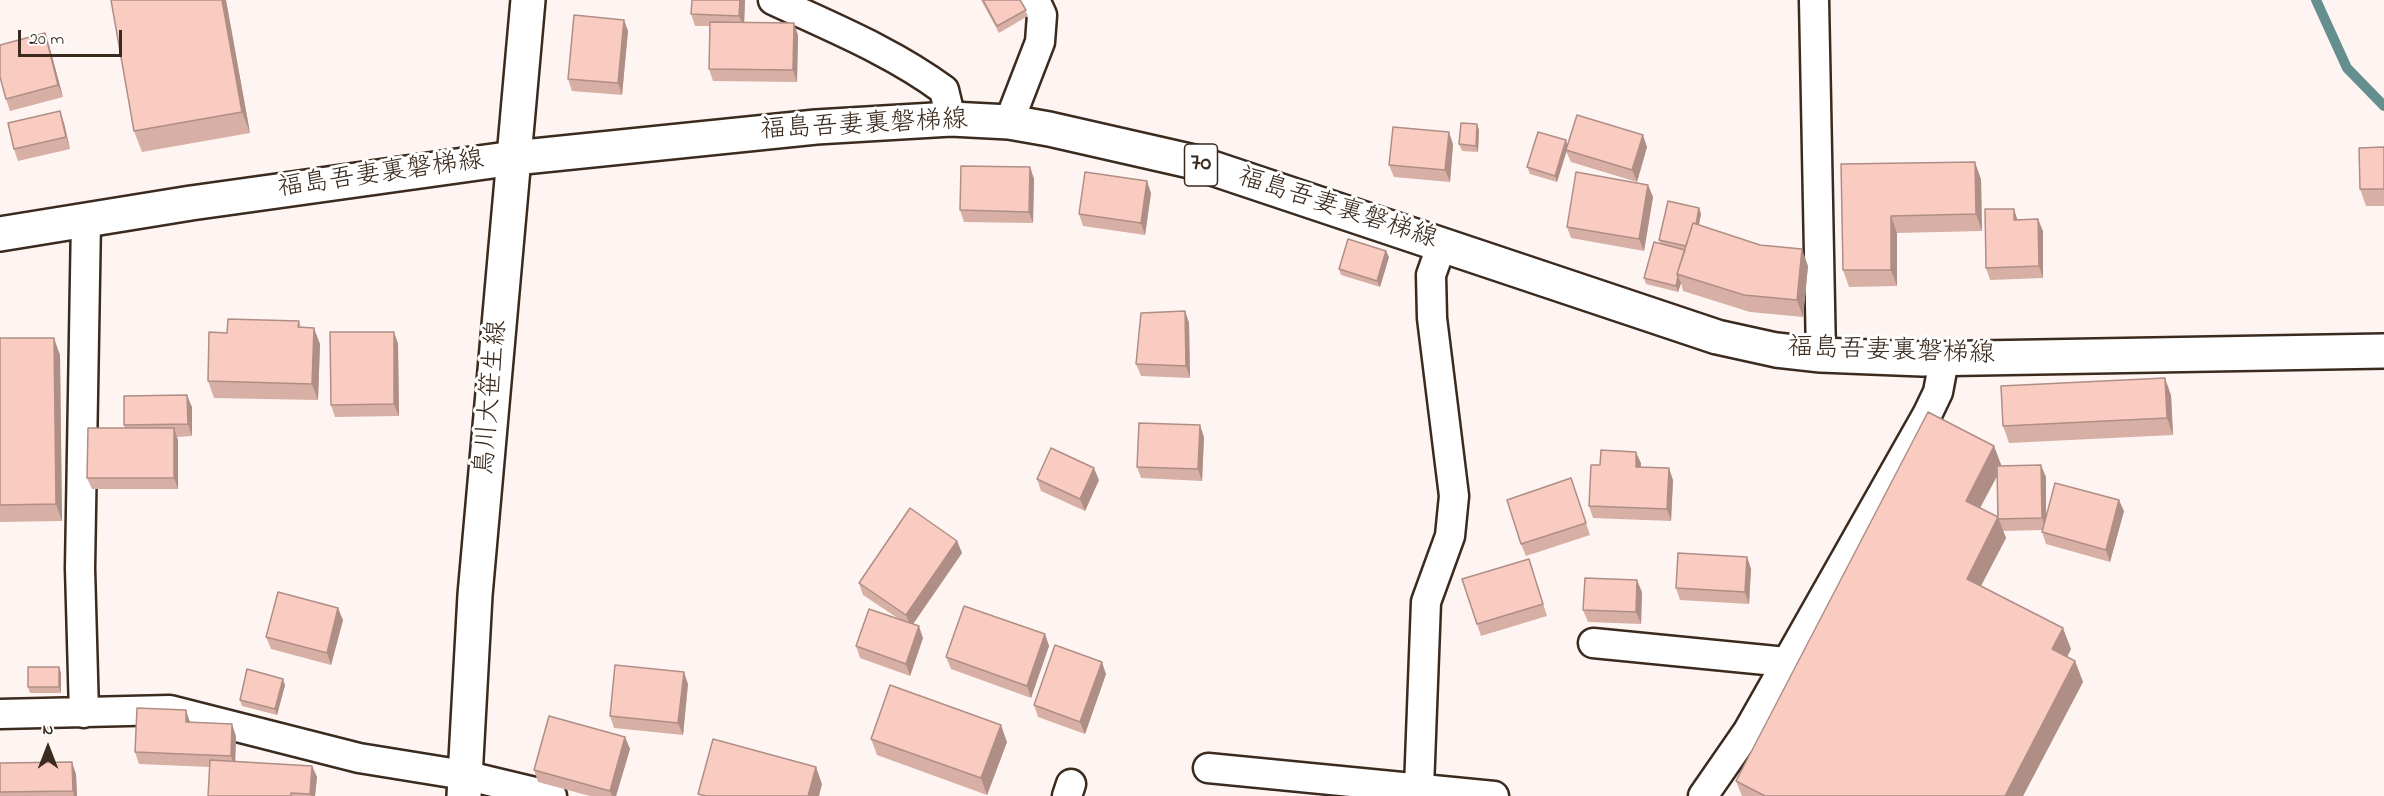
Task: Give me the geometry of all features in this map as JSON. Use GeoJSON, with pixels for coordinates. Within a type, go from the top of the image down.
{"type":"FeatureCollection","features":[{"type":"Feature","properties":{"kind":"main road","name":"鳥川大笹生線"},"geometry":{"type":"LineString","coordinates":[[464,786],[476,595],[528,0]]}},
{"type":"Feature","properties":{"kind":"main road","name":"福島吾妻裏磐梯線"},"geometry":{"type":"LineString","coordinates":[[0,234],[514,158],[816,128],[951,119],[1010,122],[1194,162],[1717,337],[1776,350],[1821,355],[1954,359],[2384,351]]}},
{"type":"Feature","properties":{"kind":"street"},"geometry":{"type":"LineString","coordinates":[[773,0],[921,73],[944,90],[951,119]]}},
{"type":"Feature","properties":{"kind":"street"},"geometry":{"type":"LineString","coordinates":[[1010,122],[1040,42],[1042,15],[1035,0]]}},
{"type":"Feature","properties":{"kind":"street"},"geometry":{"type":"LineString","coordinates":[[1814,0],[1821,355]]}},
{"type":"Feature","properties":{"kind":"street"},"geometry":{"type":"LineString","coordinates":[[84,713],[80,568],[86,220]]}},
{"type":"Feature","properties":{"kind":"street"},"geometry":{"type":"LineString","coordinates":[[1419,788],[1426,602],[1450,536],[1454,496],[1432,318],[1431,276],[1442,244]]}},
{"type":"Feature","properties":{"kind":"street"},"geometry":{"type":"LineString","coordinates":[[1703,796],[1748,731],[1927,415],[1938,392],[1944,360],[1954,359]]}},
{"type":"Feature","properties":{"kind":"street"},"geometry":{"type":"LineString","coordinates":[[1593,643],[1786,662]]}},
{"type":"Feature","properties":{"kind":"street"},"geometry":{"type":"LineString","coordinates":[[0,714],[170,710],[280,736],[464,786],[552,796]]}},
{"type":"Feature","properties":{"kind":"street"},"geometry":{"type":"LineString","coordinates":[[1208,768],[1288,786],[1419,788],[1494,796]]}},
{"type":"Feature","properties":{"kind":"building"},"geometry":{"type":"Polygon","coordinates":[[[111,0],[222,0],[242,112],[134,131],[111,0]]]}},
{"type":"Feature","properties":{"kind":"building"},"geometry":{"type":"Polygon","coordinates":[[[692,0],[740,0],[739,16],[691,14],[692,0]]]}},
{"type":"Feature","properties":{"kind":"building"},"geometry":{"type":"Polygon","coordinates":[[[983,0],[1020,0],[1026,10],[997,26],[983,0]]]}},
{"type":"Feature","properties":{"kind":"building"},"geometry":{"type":"Polygon","coordinates":[[[574,15],[624,20],[618,83],[568,79],[574,15]]]}},
{"type":"Feature","properties":{"kind":"building"},"geometry":{"type":"Polygon","coordinates":[[[710,22],[794,23],[793,70],[709,69],[710,22]]]}},
{"type":"Feature","properties":{"kind":"building"},"geometry":{"type":"Polygon","coordinates":[[[45,33],[58,85],[6,99],[0,77],[0,45],[45,33]]]}},
{"type":"Feature","properties":{"kind":"building"},"geometry":{"type":"Polygon","coordinates":[[[60,111],[66,137],[14,149],[8,123],[60,111]]]}},
{"type":"Feature","properties":{"kind":"building"},"geometry":{"type":"Polygon","coordinates":[[[1577,115],[1643,135],[1632,170],[1566,150],[1577,115]]]}},
{"type":"Feature","properties":{"kind":"building"},"geometry":{"type":"Polygon","coordinates":[[[1461,123],[1477,124],[1476,146],[1459,144],[1461,123]]]}},
{"type":"Feature","properties":{"kind":"building"},"geometry":{"type":"Polygon","coordinates":[[[1393,127],[1449,132],[1445,170],[1389,165],[1393,127]]]}},
{"type":"Feature","properties":{"kind":"building"},"geometry":{"type":"Polygon","coordinates":[[[1538,132],[1566,140],[1555,176],[1527,167],[1538,132]]]}},
{"type":"Feature","properties":{"kind":"building"},"geometry":{"type":"Polygon","coordinates":[[[2384,147],[2384,189],[2360,189],[2359,148],[2384,147]]]}},
{"type":"Feature","properties":{"kind":"building"},"geometry":{"type":"Polygon","coordinates":[[[1975,162],[1976,214],[1891,216],[1891,270],[1843,270],[1841,164],[1975,162]]]}},
{"type":"Feature","properties":{"kind":"building"},"geometry":{"type":"Polygon","coordinates":[[[961,166],[1030,167],[1029,212],[960,210],[961,166]]]}},
{"type":"Feature","properties":{"kind":"building"},"geometry":{"type":"Polygon","coordinates":[[[1085,172],[1147,181],[1141,223],[1079,214],[1085,172]]]}},
{"type":"Feature","properties":{"kind":"building"},"geometry":{"type":"Polygon","coordinates":[[[1576,172],[1648,185],[1639,239],[1567,227],[1576,172]]]}},
{"type":"Feature","properties":{"kind":"building"},"geometry":{"type":"Polygon","coordinates":[[[1668,201],[1699,208],[1696,224],[1693,223],[1686,246],[1659,240],[1668,201]]]}},
{"type":"Feature","properties":{"kind":"building"},"geometry":{"type":"Polygon","coordinates":[[[1985,209],[2014,209],[2014,220],[2038,219],[2039,266],[1986,268],[1985,209]]]}},
{"type":"Feature","properties":{"kind":"building"},"geometry":{"type":"Polygon","coordinates":[[[1693,223],[1760,245],[1802,249],[1797,300],[1744,295],[1677,274],[1693,223]]]}},
{"type":"Feature","properties":{"kind":"building"},"geometry":{"type":"Polygon","coordinates":[[[1348,239],[1386,251],[1377,281],[1339,269],[1348,239]]]}},
{"type":"Feature","properties":{"kind":"building"},"geometry":{"type":"Polygon","coordinates":[[[1654,242],[1685,250],[1677,274],[1676,286],[1644,278],[1654,242]]]}},
{"type":"Feature","properties":{"kind":"building"},"geometry":{"type":"Polygon","coordinates":[[[1185,311],[1186,366],[1136,364],[1141,313],[1185,311]]]}},
{"type":"Feature","properties":{"kind":"building"},"geometry":{"type":"Polygon","coordinates":[[[228,319],[299,321],[298,327],[314,328],[312,384],[208,381],[209,332],[227,333],[228,319]]]}},
{"type":"Feature","properties":{"kind":"building"},"geometry":{"type":"Polygon","coordinates":[[[330,332],[394,332],[394,404],[331,405],[330,332]]]}},
{"type":"Feature","properties":{"kind":"building"},"geometry":{"type":"Polygon","coordinates":[[[0,338],[54,338],[56,504],[0,505],[0,338]]]}},
{"type":"Feature","properties":{"kind":"building"},"geometry":{"type":"Polygon","coordinates":[[[2165,378],[2167,418],[2003,426],[2001,386],[2165,378]]]}},
{"type":"Feature","properties":{"kind":"building"},"geometry":{"type":"Polygon","coordinates":[[[187,395],[188,424],[124,425],[124,396],[187,395]]]}},
{"type":"Feature","properties":{"kind":"building"},"geometry":{"type":"Polygon","coordinates":[[[1928,412],[1994,446],[1966,501],[1998,517],[1967,579],[2063,628],[2052,649],[2075,661],[2005,796],[1765,796],[1736,781],[1928,412]]]}},
{"type":"Feature","properties":{"kind":"building"},"geometry":{"type":"Polygon","coordinates":[[[1139,423],[1200,425],[1198,469],[1137,467],[1139,423]]]}},
{"type":"Feature","properties":{"kind":"building"},"geometry":{"type":"Polygon","coordinates":[[[88,428],[174,428],[174,478],[87,478],[88,428]]]}},
{"type":"Feature","properties":{"kind":"building"},"geometry":{"type":"Polygon","coordinates":[[[1051,448],[1094,468],[1080,499],[1037,479],[1051,448]]]}},
{"type":"Feature","properties":{"kind":"building"},"geometry":{"type":"Polygon","coordinates":[[[1601,450],[1636,452],[1636,467],[1669,468],[1667,509],[1589,506],[1591,465],[1600,465],[1601,450]]]}},
{"type":"Feature","properties":{"kind":"building"},"geometry":{"type":"Polygon","coordinates":[[[2041,465],[2042,518],[1998,519],[1997,466],[2041,465]]]}},
{"type":"Feature","properties":{"kind":"building"},"geometry":{"type":"Polygon","coordinates":[[[1571,478],[1586,523],[1521,544],[1507,500],[1571,478]]]}},
{"type":"Feature","properties":{"kind":"building"},"geometry":{"type":"Polygon","coordinates":[[[2055,483],[2119,500],[2106,550],[2042,532],[2055,483]]]}},
{"type":"Feature","properties":{"kind":"building"},"geometry":{"type":"Polygon","coordinates":[[[910,508],[957,541],[906,615],[859,583],[910,508]]]}},
{"type":"Feature","properties":{"kind":"building"},"geometry":{"type":"Polygon","coordinates":[[[1678,553],[1747,557],[1745,592],[1676,588],[1678,553]]]}},
{"type":"Feature","properties":{"kind":"building"},"geometry":{"type":"Polygon","coordinates":[[[1529,559],[1543,604],[1477,624],[1462,579],[1529,559]]]}},
{"type":"Feature","properties":{"kind":"building"},"geometry":{"type":"Polygon","coordinates":[[[1585,578],[1637,580],[1636,612],[1583,610],[1585,578]]]}},
{"type":"Feature","properties":{"kind":"building"},"geometry":{"type":"Polygon","coordinates":[[[278,592],[338,608],[327,653],[266,637],[278,592]]]}},
{"type":"Feature","properties":{"kind":"building"},"geometry":{"type":"Polygon","coordinates":[[[964,606],[1045,634],[1027,686],[946,657],[964,606]]]}},
{"type":"Feature","properties":{"kind":"building"},"geometry":{"type":"Polygon","coordinates":[[[869,609],[919,626],[906,664],[856,646],[869,609]]]}},
{"type":"Feature","properties":{"kind":"building"},"geometry":{"type":"Polygon","coordinates":[[[1055,645],[1102,662],[1080,722],[1034,705],[1055,645]]]}},
{"type":"Feature","properties":{"kind":"building"},"geometry":{"type":"Polygon","coordinates":[[[615,665],[684,672],[678,723],[610,716],[615,665]]]}},
{"type":"Feature","properties":{"kind":"building"},"geometry":{"type":"Polygon","coordinates":[[[28,667],[59,667],[59,687],[28,687],[28,667]]]}},
{"type":"Feature","properties":{"kind":"building"},"geometry":{"type":"Polygon","coordinates":[[[247,669],[283,679],[275,709],[240,700],[247,669]]]}},
{"type":"Feature","properties":{"kind":"building"},"geometry":{"type":"Polygon","coordinates":[[[890,685],[1001,725],[981,778],[871,739],[890,685]]]}},
{"type":"Feature","properties":{"kind":"building"},"geometry":{"type":"Polygon","coordinates":[[[137,708],[186,710],[186,722],[232,724],[231,756],[135,752],[137,708]]]}},
{"type":"Feature","properties":{"kind":"building"},"geometry":{"type":"Polygon","coordinates":[[[549,716],[625,737],[610,791],[534,770],[549,716]]]}},
{"type":"Feature","properties":{"kind":"building"},"geometry":{"type":"Polygon","coordinates":[[[713,739],[816,767],[808,796],[706,796],[698,794],[713,739]]]}},
{"type":"Feature","properties":{"kind":"building"},"geometry":{"type":"Polygon","coordinates":[[[210,760],[312,766],[310,794],[208,796],[210,760]]]}},
{"type":"Feature","properties":{"kind":"building"},"geometry":{"type":"Polygon","coordinates":[[[72,762],[73,791],[0,792],[0,763],[72,762]]]}},
{"type":"Feature","properties":{"kind":"waterway"},"geometry":{"type":"LineString","coordinates":[[2316,0],[2347,68],[2384,106]]}}]}
